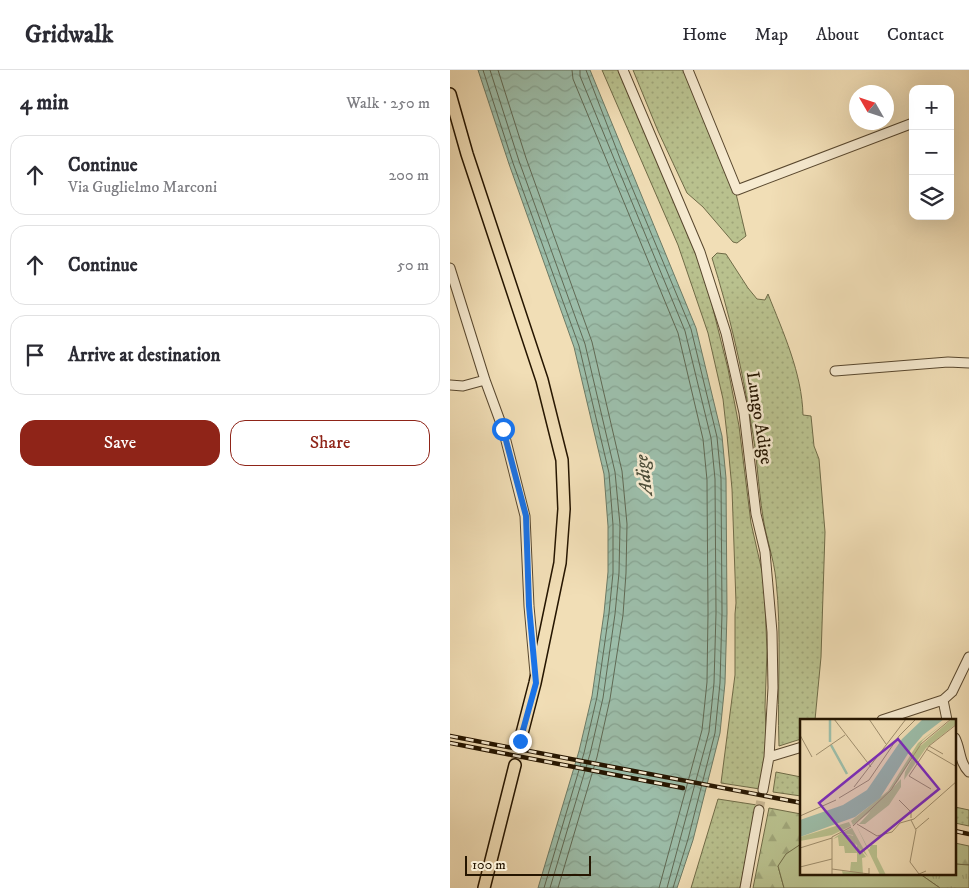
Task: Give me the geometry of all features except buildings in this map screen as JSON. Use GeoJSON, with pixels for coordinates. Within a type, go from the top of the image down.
{"type":"FeatureCollection","features":[{"type":"Feature","properties":{"kind":"main road"},"geometry":{"type":"LineString","coordinates":[[450,94],[467,154],[542,380],[562,460],[564,487],[563,534],[536,683],[520,741]]}},
{"type":"Feature","properties":{"kind":"main road"},"geometry":{"type":"LineString","coordinates":[[484,888],[515,766]]}},
{"type":"Feature","properties":{"kind":"street","name":"Lungo Adige"},"geometry":{"type":"LineString","coordinates":[[623,70],[700,252],[726,333],[744,413],[756,514],[765,552],[772,632],[769,757],[763,790]]}},
{"type":"Feature","properties":{"kind":"street"},"geometry":{"type":"LineString","coordinates":[[688,70],[737,190],[909,126]]}},
{"type":"Feature","properties":{"kind":"street"},"geometry":{"type":"LineString","coordinates":[[450,268],[485,380],[503,429],[526,516],[529,606],[536,683]]}},
{"type":"Feature","properties":{"kind":"street"},"geometry":{"type":"LineString","coordinates":[[835,371],[948,362],[969,363]]}},
{"type":"Feature","properties":{"kind":"street"},"geometry":{"type":"LineString","coordinates":[[450,385],[463,386],[485,380]]}},
{"type":"Feature","properties":{"kind":"street"},"geometry":{"type":"LineString","coordinates":[[885,719],[943,700],[952,692],[969,657]]}},
{"type":"Feature","properties":{"kind":"street"},"geometry":{"type":"LineString","coordinates":[[943,700],[948,719]]}},
{"type":"Feature","properties":{"kind":"street"},"geometry":{"type":"LineString","coordinates":[[957,742],[960,758],[969,772]]}},
{"type":"Feature","properties":{"kind":"street"},"geometry":{"type":"LineString","coordinates":[[769,757],[800,748]]}},
{"type":"Feature","properties":{"kind":"street"},"geometry":{"type":"LineString","coordinates":[[745,888],[759,810]]}},
{"type":"Feature","properties":{"kind":"green space"},"geometry":{"type":"Polygon","coordinates":[[[602,70],[619,70],[689,232],[707,285],[728,369],[739,426],[751,523],[764,580],[767,651],[765,707],[767,754],[760,789],[721,783],[735,675],[736,603],[732,489],[723,399],[708,333],[678,245],[602,70]]]}},
{"type":"Feature","properties":{"kind":"green space"},"geometry":{"type":"Polygon","coordinates":[[[633,70],[685,70],[734,185],[746,236],[737,243],[733,242],[703,207],[687,193],[658,131],[633,70]]]}},
{"type":"Feature","properties":{"kind":"green space"},"geometry":{"type":"Polygon","coordinates":[[[717,253],[726,254],[757,299],[765,300],[768,294],[795,368],[802,399],[803,415],[811,416],[814,446],[819,459],[825,532],[821,657],[815,719],[800,719],[800,739],[779,746],[779,621],[774,564],[763,517],[753,435],[744,382],[712,258],[717,253]]]}},
{"type":"Feature","properties":{"kind":"green space"},"geometry":{"type":"Polygon","coordinates":[[[776,772],[800,777],[800,796],[773,792],[776,772]]]}},
{"type":"Feature","properties":{"kind":"green space"},"geometry":{"type":"Polygon","coordinates":[[[718,799],[757,805],[740,888],[691,888],[718,799]]]}},
{"type":"Feature","properties":{"kind":"green space"},"geometry":{"type":"Polygon","coordinates":[[[957,807],[969,810],[969,826],[957,823],[957,807]]]}},
{"type":"Feature","properties":{"kind":"green space"},"geometry":{"type":"Polygon","coordinates":[[[769,808],[800,814],[800,845],[778,866],[784,888],[753,888],[769,808]]]}},
{"type":"Feature","properties":{"kind":"green space"},"geometry":{"type":"Polygon","coordinates":[[[957,843],[969,846],[969,865],[957,864],[957,843]]]}},
{"type":"Feature","properties":{"kind":"green space"},"geometry":{"type":"Polygon","coordinates":[[[800,845],[800,876],[923,876],[940,888],[784,888],[778,866],[786,854],[800,845]]]}},
{"type":"Feature","properties":{"kind":"green space"},"geometry":{"type":"Polygon","coordinates":[[[957,864],[969,865],[969,888],[940,888],[923,876],[957,876],[957,864]]]}},
{"type":"Feature","properties":{"kind":"water","name":"Adige"},"geometry":{"type":"Polygon","coordinates":[[[478,70],[590,70],[696,328],[722,436],[726,478],[727,613],[725,683],[720,733],[693,840],[677,888],[538,888],[579,751],[592,696],[608,572],[608,526],[604,474],[574,347],[478,70]]]}},
{"type":"Feature","properties":{"kind":"tunnel"},"geometry":{"type":"LineString","coordinates":[[515,765],[520,741]]}},
{"type":"Feature","properties":{"kind":"tunnel"},"geometry":{"type":"LineString","coordinates":[[759,810],[763,790]]}},
{"type":"Feature","properties":{"kind":"railway"},"geometry":{"type":"LineString","coordinates":[[450,736],[800,803]]}},
{"type":"Feature","properties":{"kind":"railway"},"geometry":{"type":"LineString","coordinates":[[450,743],[683,788]]}},
{"type":"Feature","properties":{"kind":"railway"},"geometry":{"type":"LineString","coordinates":[[957,831],[969,834]]}},
{"type":"Feature","properties":{"kind":"route"},"geometry":{"type":"LineString","coordinates":[[503,429],[526,516],[529,606],[536,683],[520,741]]}}]}
